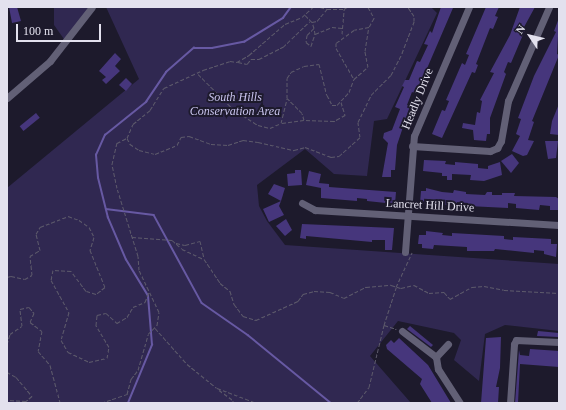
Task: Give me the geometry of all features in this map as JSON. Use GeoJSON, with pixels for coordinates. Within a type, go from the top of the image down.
{"type":"FeatureCollection","features":[{"type":"Feature","properties":{"kind":"street"},"geometry":{"type":"LineString","coordinates":[[7,98],[50,62],[92,7]]}},
{"type":"Feature","properties":{"kind":"street","name":"Headly Drive"},"geometry":{"type":"LineString","coordinates":[[408,252],[407,216],[412,146],[417,126],[468,7]]}},
{"type":"Feature","properties":{"kind":"street"},"geometry":{"type":"LineString","coordinates":[[412,146],[490,151],[497,148],[502,141],[508,101],[549,7]]}},
{"type":"Feature","properties":{"kind":"street","name":"Lancret Hill Drive"},"geometry":{"type":"LineString","coordinates":[[302,203],[315,210],[559,225]]}},
{"type":"Feature","properties":{"kind":"street"},"geometry":{"type":"LineString","coordinates":[[402,331],[436,357],[438,369],[460,403]]}},
{"type":"Feature","properties":{"kind":"street"},"geometry":{"type":"LineString","coordinates":[[510,403],[514,344],[516,340],[559,342]]}},
{"type":"Feature","properties":{"kind":"street"},"geometry":{"type":"LineString","coordinates":[[436,357],[448,344]]}},
{"type":"Feature","properties":{"kind":"path"},"geometry":{"type":"LineString","coordinates":[[237,62],[258,48],[285,24],[304,15],[313,7]]}},
{"type":"Feature","properties":{"kind":"path"},"geometry":{"type":"LineString","coordinates":[[320,7],[327,9],[344,9],[347,7]]}},
{"type":"Feature","properties":{"kind":"path"},"geometry":{"type":"LineString","coordinates":[[198,73],[242,116],[258,125],[270,128],[282,123],[304,120],[334,121],[345,116],[342,102],[354,79],[368,67],[365,51],[369,27],[374,18],[368,7]]}},
{"type":"Feature","properties":{"kind":"path"},"geometry":{"type":"LineString","coordinates":[[127,138],[130,144],[139,150],[155,154],[177,145],[181,137],[189,136],[201,142],[228,146],[243,140],[294,150],[305,147],[326,155],[339,156],[360,137],[358,122],[371,95],[391,75],[402,53],[414,21],[408,7]]}},
{"type":"Feature","properties":{"kind":"path"},"geometry":{"type":"LineString","coordinates":[[312,22],[327,9]]}},
{"type":"Feature","properties":{"kind":"path"},"geometry":{"type":"LineString","coordinates":[[342,34],[344,9]]}},
{"type":"Feature","properties":{"kind":"path"},"geometry":{"type":"LineString","coordinates":[[304,15],[312,22],[314,28],[315,34],[311,46],[306,42],[307,35],[314,28]]}},
{"type":"Feature","properties":{"kind":"path"},"geometry":{"type":"LineString","coordinates":[[101,403],[127,394],[131,379],[138,370],[148,334],[154,328],[158,312],[152,301],[150,291],[145,285],[142,273],[139,270],[132,237],[112,164],[117,143],[127,138],[133,124],[150,110],[164,88],[230,61],[247,64],[252,59],[259,59],[283,47],[310,21]]}},
{"type":"Feature","properties":{"kind":"path"},"geometry":{"type":"LineString","coordinates":[[315,34],[332,27],[342,28]]}},
{"type":"Feature","properties":{"kind":"path"},"geometry":{"type":"LineString","coordinates":[[354,79],[336,48],[336,43],[354,30],[369,27]]}},
{"type":"Feature","properties":{"kind":"path"},"geometry":{"type":"LineString","coordinates":[[282,123],[287,98],[287,78],[291,72],[304,66],[319,64],[332,105],[342,102]]}},
{"type":"Feature","properties":{"kind":"path"},"geometry":{"type":"LineString","coordinates":[[287,98],[302,112],[304,120]]}},
{"type":"Feature","properties":{"kind":"path"},"geometry":{"type":"LineString","coordinates":[[7,278],[11,276],[25,279],[32,275],[30,256],[40,250],[36,234],[40,227],[68,216],[79,220],[89,228],[94,238],[90,250],[105,287],[96,294],[86,291],[71,271],[53,270],[51,280],[69,312],[61,340],[68,352],[89,362],[107,358],[109,347],[96,325],[97,315],[106,313],[117,322],[127,317],[133,307],[144,302],[150,291]]}},
{"type":"Feature","properties":{"kind":"path"},"geometry":{"type":"LineString","coordinates":[[132,237],[172,240],[204,259]]}},
{"type":"Feature","properties":{"kind":"path"},"geometry":{"type":"LineString","coordinates":[[176,243],[185,245],[200,241],[204,259],[220,283],[230,291],[234,304],[243,316],[256,320],[298,301],[303,294],[314,291],[330,292],[344,298],[366,287],[414,285],[429,293],[444,292],[450,299],[472,287],[484,286],[504,290],[559,293]]}},
{"type":"Feature","properties":{"kind":"path"},"geometry":{"type":"LineString","coordinates":[[357,403],[369,387],[384,325],[408,252]]}},
{"type":"Feature","properties":{"kind":"path"},"geometry":{"type":"LineString","coordinates":[[7,344],[10,334],[22,326],[20,309],[29,307],[34,313],[30,322],[42,331],[38,351],[50,365],[60,403]]}},
{"type":"Feature","properties":{"kind":"path"},"geometry":{"type":"LineString","coordinates":[[384,325],[402,331]]}},
{"type":"Feature","properties":{"kind":"path"},"geometry":{"type":"LineString","coordinates":[[154,328],[187,364],[233,400],[234,403]]}},
{"type":"Feature","properties":{"kind":"path"},"geometry":{"type":"LineString","coordinates":[[7,372],[16,377],[32,396],[26,401],[7,400]]}},
{"type":"Feature","properties":{"kind":"path"},"geometry":{"type":"LineString","coordinates":[[217,388],[257,403]]}},
{"type":"Feature","properties":{"kind":"green space"},"geometry":{"type":"Polygon","coordinates":[[[54,7],[92,7],[66,42],[54,25],[54,7]]]}},
{"type":"Feature","properties":{"kind":"green space","name":"South Hills Conservation Area"},"geometry":{"type":"Polygon","coordinates":[[[106,7],[431,7],[437,13],[387,119],[374,121],[367,176],[334,174],[305,149],[257,185],[259,206],[267,221],[285,245],[559,264],[559,331],[505,325],[485,334],[479,381],[454,360],[461,340],[454,333],[398,321],[370,356],[411,403],[7,403],[7,188],[139,79],[106,7]]]}},
{"type":"Feature","properties":{"kind":"building"},"geometry":{"type":"Polygon","coordinates":[[[9,7],[17,7],[21,21],[12,23],[9,7]]]}},
{"type":"Feature","properties":{"kind":"building"},"geometry":{"type":"Polygon","coordinates":[[[441,7],[453,8],[416,94],[412,92],[407,105],[410,106],[397,145],[395,170],[391,170],[391,177],[382,177],[388,143],[383,138],[384,133],[392,130],[400,109],[395,107],[404,87],[402,86],[405,80],[409,80],[417,61],[420,62],[428,45],[424,44],[430,31],[432,33],[441,7]]]}},
{"type":"Feature","properties":{"kind":"building"},"geometry":{"type":"Polygon","coordinates":[[[486,7],[499,7],[495,16],[498,17],[493,29],[490,28],[476,64],[478,65],[475,73],[472,72],[442,138],[432,134],[442,110],[445,111],[449,101],[446,100],[462,63],[465,65],[469,55],[466,54],[486,7]]]}},
{"type":"Feature","properties":{"kind":"building"},"geometry":{"type":"Polygon","coordinates":[[[520,7],[535,7],[523,29],[525,30],[511,63],[508,62],[504,72],[506,74],[490,118],[490,134],[487,134],[486,141],[474,140],[473,130],[462,128],[463,123],[475,125],[477,112],[480,113],[482,101],[480,100],[494,73],[490,72],[510,35],[520,7]]]}},
{"type":"Feature","properties":{"kind":"building"},"geometry":{"type":"Polygon","coordinates":[[[559,18],[557,54],[559,55],[532,121],[534,122],[528,140],[534,141],[527,155],[523,156],[512,151],[520,136],[516,134],[521,119],[518,118],[534,76],[556,32],[554,31],[559,18]]]}},
{"type":"Feature","properties":{"kind":"building"},"geometry":{"type":"Polygon","coordinates":[[[115,53],[121,59],[115,66],[120,71],[106,84],[102,80],[106,77],[99,71],[115,53]]]}},
{"type":"Feature","properties":{"kind":"building"},"geometry":{"type":"Polygon","coordinates":[[[126,78],[132,84],[126,91],[119,85],[126,78]]]}},
{"type":"Feature","properties":{"kind":"building"},"geometry":{"type":"Polygon","coordinates":[[[559,104],[559,135],[550,134],[552,121],[559,104]]]}},
{"type":"Feature","properties":{"kind":"building"},"geometry":{"type":"Polygon","coordinates":[[[36,113],[40,118],[23,131],[20,126],[36,113]]]}},
{"type":"Feature","properties":{"kind":"building"},"geometry":{"type":"Polygon","coordinates":[[[545,141],[558,141],[556,158],[548,159],[545,141]]]}},
{"type":"Feature","properties":{"kind":"building"},"geometry":{"type":"Polygon","coordinates":[[[512,154],[519,163],[511,173],[501,161],[512,154]]]}},
{"type":"Feature","properties":{"kind":"building"},"geometry":{"type":"Polygon","coordinates":[[[424,160],[446,161],[445,164],[455,165],[455,162],[478,164],[478,168],[488,169],[488,166],[500,162],[502,175],[484,181],[470,180],[471,175],[452,174],[452,180],[447,180],[447,176],[442,176],[442,173],[423,171],[424,160]]]}},
{"type":"Feature","properties":{"kind":"building"},"geometry":{"type":"Polygon","coordinates":[[[295,170],[301,170],[302,185],[288,186],[287,174],[295,173],[295,170]]]}},
{"type":"Feature","properties":{"kind":"building"},"geometry":{"type":"Polygon","coordinates":[[[309,171],[321,174],[319,183],[329,184],[329,187],[396,192],[395,204],[367,201],[367,199],[357,198],[357,201],[321,198],[321,188],[306,185],[309,171]]]}},
{"type":"Feature","properties":{"kind":"building"},"geometry":{"type":"Polygon","coordinates":[[[274,184],[285,188],[281,201],[268,194],[274,184]]]}},
{"type":"Feature","properties":{"kind":"building"},"geometry":{"type":"Polygon","coordinates":[[[426,188],[453,193],[454,190],[466,192],[466,194],[485,195],[487,192],[492,192],[492,195],[515,193],[514,196],[556,197],[559,199],[559,210],[550,210],[550,206],[540,205],[539,210],[516,208],[516,204],[508,203],[508,208],[468,206],[468,203],[457,202],[456,205],[420,203],[421,191],[426,191],[426,188]]]}},
{"type":"Feature","properties":{"kind":"building"},"geometry":{"type":"Polygon","coordinates":[[[281,201],[279,206],[284,215],[269,222],[263,209],[281,201]]]}},
{"type":"Feature","properties":{"kind":"building"},"geometry":{"type":"Polygon","coordinates":[[[286,219],[292,230],[285,236],[276,226],[286,219]]]}},
{"type":"Feature","properties":{"kind":"building"},"geometry":{"type":"Polygon","coordinates":[[[302,224],[394,228],[392,250],[385,250],[385,240],[372,240],[372,242],[306,236],[306,239],[300,238],[302,224]]]}},
{"type":"Feature","properties":{"kind":"building"},"geometry":{"type":"Polygon","coordinates":[[[426,231],[443,233],[442,235],[452,236],[452,233],[504,236],[504,239],[513,240],[513,237],[551,239],[551,244],[557,244],[556,257],[544,254],[544,251],[534,250],[534,253],[495,249],[494,251],[467,251],[467,247],[434,245],[433,249],[422,248],[422,244],[418,244],[419,235],[426,235],[426,231]]]}},
{"type":"Feature","properties":{"kind":"building"},"geometry":{"type":"Polygon","coordinates":[[[410,326],[433,345],[431,347],[407,329],[410,326]]]}},
{"type":"Feature","properties":{"kind":"building"},"geometry":{"type":"Polygon","coordinates":[[[538,331],[559,333],[558,337],[537,336],[538,331]]]}},
{"type":"Feature","properties":{"kind":"building"},"geometry":{"type":"Polygon","coordinates":[[[501,337],[500,368],[496,387],[499,387],[498,403],[481,403],[486,338],[501,337]]]}},
{"type":"Feature","properties":{"kind":"building"},"geometry":{"type":"Polygon","coordinates":[[[399,338],[428,365],[451,403],[432,403],[420,384],[422,379],[387,349],[386,345],[391,340],[394,343],[399,338]]]}},
{"type":"Feature","properties":{"kind":"building"},"geometry":{"type":"Polygon","coordinates":[[[530,349],[559,351],[559,367],[520,364],[518,403],[515,403],[519,350],[520,355],[529,356],[530,349]]]}},
{"type":"Feature","properties":{"kind":"waterway"},"geometry":{"type":"LineString","coordinates":[[128,403],[152,345],[148,296],[126,260],[108,218],[98,178],[96,155],[105,135],[146,102],[166,72],[194,48],[212,48],[244,42],[283,18],[291,7]]}},
{"type":"Feature","properties":{"kind":"waterway"},"geometry":{"type":"LineString","coordinates":[[106,209],[154,215],[202,303],[248,335],[331,403]]}}]}
